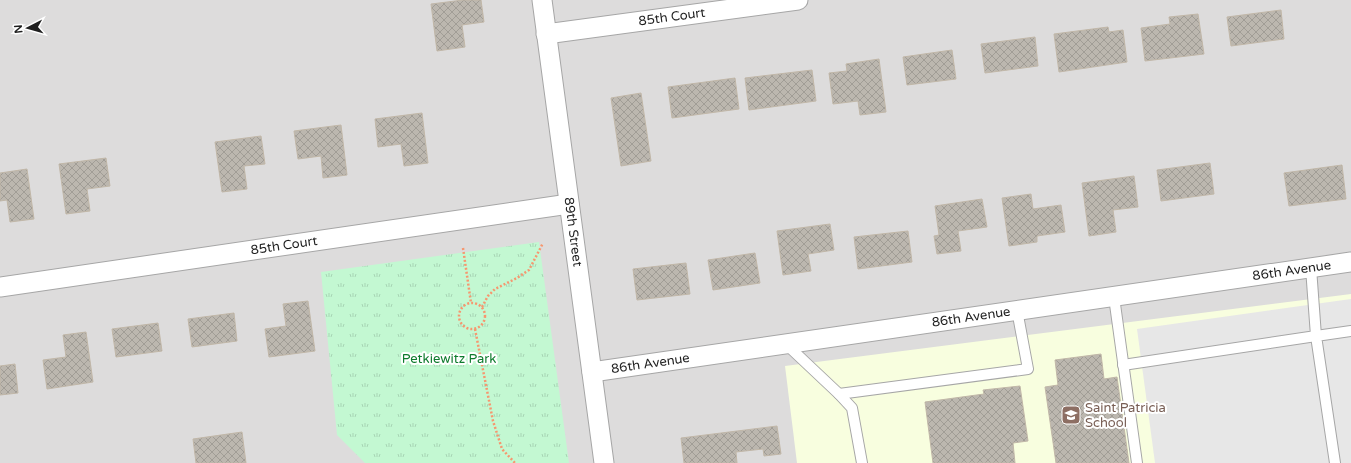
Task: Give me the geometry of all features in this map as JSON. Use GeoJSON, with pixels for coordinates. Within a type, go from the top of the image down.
{"type":"FeatureCollection","features":[{"type":"Feature","properties":{"kind":"street","name":"89th Street"},"geometry":{"type":"LineString","coordinates":[[542,0],[604,463]]}},
{"type":"Feature","properties":{"kind":"street","name":"85th Court"},"geometry":{"type":"LineString","coordinates":[[546,34],[798,0]]}},
{"type":"Feature","properties":{"kind":"street","name":"85th Court"},"geometry":{"type":"LineString","coordinates":[[0,287],[569,204]]}},
{"type":"Feature","properties":{"kind":"street","name":"86th Avenue"},"geometry":{"type":"LineString","coordinates":[[592,372],[1351,262]]}},
{"type":"Feature","properties":{"kind":"lane"},"geometry":{"type":"LineString","coordinates":[[1311,268],[1316,336],[1335,463]]}},
{"type":"Feature","properties":{"kind":"lane"},"geometry":{"type":"LineString","coordinates":[[1114,296],[1137,463]]}},
{"type":"Feature","properties":{"kind":"lane"},"geometry":{"type":"LineString","coordinates":[[839,394],[1028,369],[1017,310]]}},
{"type":"Feature","properties":{"kind":"lane"},"geometry":{"type":"LineString","coordinates":[[1123,365],[1351,331]]}},
{"type":"Feature","properties":{"kind":"lane"},"geometry":{"type":"LineString","coordinates":[[786,344],[852,408],[862,463]]}},
{"type":"Feature","properties":{"kind":"path"},"geometry":{"type":"LineString","coordinates":[[482,307],[488,296],[495,289],[529,270],[543,243]]}},
{"type":"Feature","properties":{"kind":"path"},"geometry":{"type":"LineString","coordinates":[[463,248],[471,303]]}},
{"type":"Feature","properties":{"kind":"path"},"geometry":{"type":"LineString","coordinates":[[471,303],[475,303],[482,307],[486,316],[479,327],[475,329],[466,328],[460,321],[459,317],[461,309],[467,304],[471,303]]}},
{"type":"Feature","properties":{"kind":"path"},"geometry":{"type":"LineString","coordinates":[[475,329],[493,421],[502,449],[515,463]]}},
{"type":"Feature","properties":{"kind":"shaded area"},"geometry":{"type":"Polygon","coordinates":[[[0,0],[1351,0],[1351,463],[0,463],[0,0]]]}},
{"type":"Feature","properties":{"kind":"shaded area","name":"Saint Patricia School"},"geometry":{"type":"Polygon","coordinates":[[[1351,294],[1351,463],[797,463],[785,366],[1351,294]]]}},
{"type":"Feature","properties":{"kind":"shaded area"},"geometry":{"type":"Polygon","coordinates":[[[1351,299],[1351,463],[1155,463],[1137,329],[1351,299]]]}},
{"type":"Feature","properties":{"kind":"green space","name":"Petkiewitz Park"},"geometry":{"type":"Polygon","coordinates":[[[539,242],[569,463],[365,463],[337,435],[321,272],[539,242]]]}},
{"type":"Feature","properties":{"kind":"building"},"geometry":{"type":"Polygon","coordinates":[[[463,0],[481,0],[484,22],[462,25],[465,47],[437,51],[431,4],[463,0]]]}},
{"type":"Feature","properties":{"kind":"building"},"geometry":{"type":"Polygon","coordinates":[[[1281,10],[1284,39],[1231,46],[1227,17],[1281,10]]]}},
{"type":"Feature","properties":{"kind":"building"},"geometry":{"type":"Polygon","coordinates":[[[1198,14],[1204,54],[1145,61],[1141,28],[1170,24],[1169,17],[1198,14]]]}},
{"type":"Feature","properties":{"kind":"building"},"geometry":{"type":"Polygon","coordinates":[[[1108,27],[1109,32],[1123,30],[1127,62],[1059,72],[1054,34],[1108,27]]]}},
{"type":"Feature","properties":{"kind":"building"},"geometry":{"type":"Polygon","coordinates":[[[1035,37],[1038,66],[985,73],[981,44],[1035,37]]]}},
{"type":"Feature","properties":{"kind":"building"},"geometry":{"type":"Polygon","coordinates":[[[952,50],[956,79],[907,85],[903,57],[952,50]]]}},
{"type":"Feature","properties":{"kind":"building"},"geometry":{"type":"Polygon","coordinates":[[[879,59],[886,112],[860,115],[858,101],[833,104],[829,73],[847,71],[846,64],[879,59]]]}},
{"type":"Feature","properties":{"kind":"building"},"geometry":{"type":"Polygon","coordinates":[[[812,70],[816,101],[749,110],[745,78],[812,70]]]}},
{"type":"Feature","properties":{"kind":"building"},"geometry":{"type":"Polygon","coordinates":[[[735,78],[739,109],[672,118],[668,87],[735,78]]]}},
{"type":"Feature","properties":{"kind":"building"},"geometry":{"type":"Polygon","coordinates":[[[641,93],[651,161],[621,166],[611,98],[641,93]]]}},
{"type":"Feature","properties":{"kind":"building"},"geometry":{"type":"Polygon","coordinates":[[[422,113],[428,163],[404,166],[401,144],[378,147],[375,119],[422,113]]]}},
{"type":"Feature","properties":{"kind":"building"},"geometry":{"type":"Polygon","coordinates":[[[341,125],[347,175],[323,178],[321,156],[298,159],[294,131],[341,125]]]}},
{"type":"Feature","properties":{"kind":"building"},"geometry":{"type":"Polygon","coordinates":[[[261,136],[265,164],[244,166],[247,189],[222,192],[215,142],[261,136]]]}},
{"type":"Feature","properties":{"kind":"building"},"geometry":{"type":"Polygon","coordinates":[[[106,158],[110,186],[87,189],[90,211],[66,214],[59,164],[106,158]]]}},
{"type":"Feature","properties":{"kind":"building"},"geometry":{"type":"Polygon","coordinates":[[[1210,163],[1214,194],[1161,201],[1157,170],[1210,163]]]}},
{"type":"Feature","properties":{"kind":"building"},"geometry":{"type":"Polygon","coordinates":[[[1342,165],[1346,199],[1289,206],[1284,173],[1342,165]]]}},
{"type":"Feature","properties":{"kind":"building"},"geometry":{"type":"Polygon","coordinates":[[[27,169],[34,219],[10,222],[7,200],[0,201],[0,173],[27,169]]]}},
{"type":"Feature","properties":{"kind":"building"},"geometry":{"type":"Polygon","coordinates":[[[1134,176],[1138,207],[1113,210],[1116,232],[1089,236],[1082,183],[1134,176]]]}},
{"type":"Feature","properties":{"kind":"building"},"geometry":{"type":"Polygon","coordinates":[[[1031,194],[1033,209],[1061,205],[1065,232],[1037,236],[1037,242],[1009,246],[1002,198],[1031,194]]]}},
{"type":"Feature","properties":{"kind":"building"},"geometry":{"type":"Polygon","coordinates":[[[982,199],[987,227],[958,231],[961,251],[937,254],[934,236],[939,235],[935,206],[982,199]]]}},
{"type":"Feature","properties":{"kind":"building"},"geometry":{"type":"Polygon","coordinates":[[[830,224],[834,250],[808,254],[811,271],[783,275],[777,231],[830,224]]]}},
{"type":"Feature","properties":{"kind":"building"},"geometry":{"type":"Polygon","coordinates":[[[908,231],[912,262],[858,269],[854,237],[908,231]]]}},
{"type":"Feature","properties":{"kind":"building"},"geometry":{"type":"Polygon","coordinates":[[[755,253],[760,283],[713,290],[708,260],[755,253]]]}},
{"type":"Feature","properties":{"kind":"building"},"geometry":{"type":"Polygon","coordinates":[[[686,263],[690,294],[637,300],[633,269],[686,263]]]}},
{"type":"Feature","properties":{"kind":"building"},"geometry":{"type":"Polygon","coordinates":[[[308,301],[315,351],[269,357],[265,329],[286,326],[283,304],[308,301]]]}},
{"type":"Feature","properties":{"kind":"building"},"geometry":{"type":"Polygon","coordinates":[[[234,313],[237,341],[192,347],[188,319],[234,313]]]}},
{"type":"Feature","properties":{"kind":"building"},"geometry":{"type":"Polygon","coordinates":[[[158,323],[162,351],[116,357],[112,329],[158,323]]]}},
{"type":"Feature","properties":{"kind":"building"},"geometry":{"type":"Polygon","coordinates":[[[86,332],[93,382],[47,389],[43,360],[66,357],[63,335],[86,332]]]}},
{"type":"Feature","properties":{"kind":"building"},"geometry":{"type":"Polygon","coordinates":[[[1101,354],[1104,379],[1117,377],[1129,463],[1056,463],[1045,387],[1058,385],[1055,360],[1101,354]]]}},
{"type":"Feature","properties":{"kind":"building"},"geometry":{"type":"Polygon","coordinates":[[[15,364],[18,393],[0,395],[0,366],[15,364]]]}},
{"type":"Feature","properties":{"kind":"building"},"geometry":{"type":"Polygon","coordinates":[[[1020,386],[1028,441],[1013,443],[1015,463],[933,463],[925,402],[984,394],[983,390],[1020,386]]]}},
{"type":"Feature","properties":{"kind":"building"},"geometry":{"type":"Polygon","coordinates":[[[777,426],[781,454],[764,456],[763,449],[736,452],[737,463],[684,463],[681,438],[777,426]]]}},
{"type":"Feature","properties":{"kind":"building"},"geometry":{"type":"Polygon","coordinates":[[[242,432],[246,463],[196,463],[193,439],[242,432]]]}},
{"type":"Feature","properties":{"kind":"place","name":"Saint Patricia School"},"geometry":{"type":"Point","coordinates":[1071,415]}}]}
